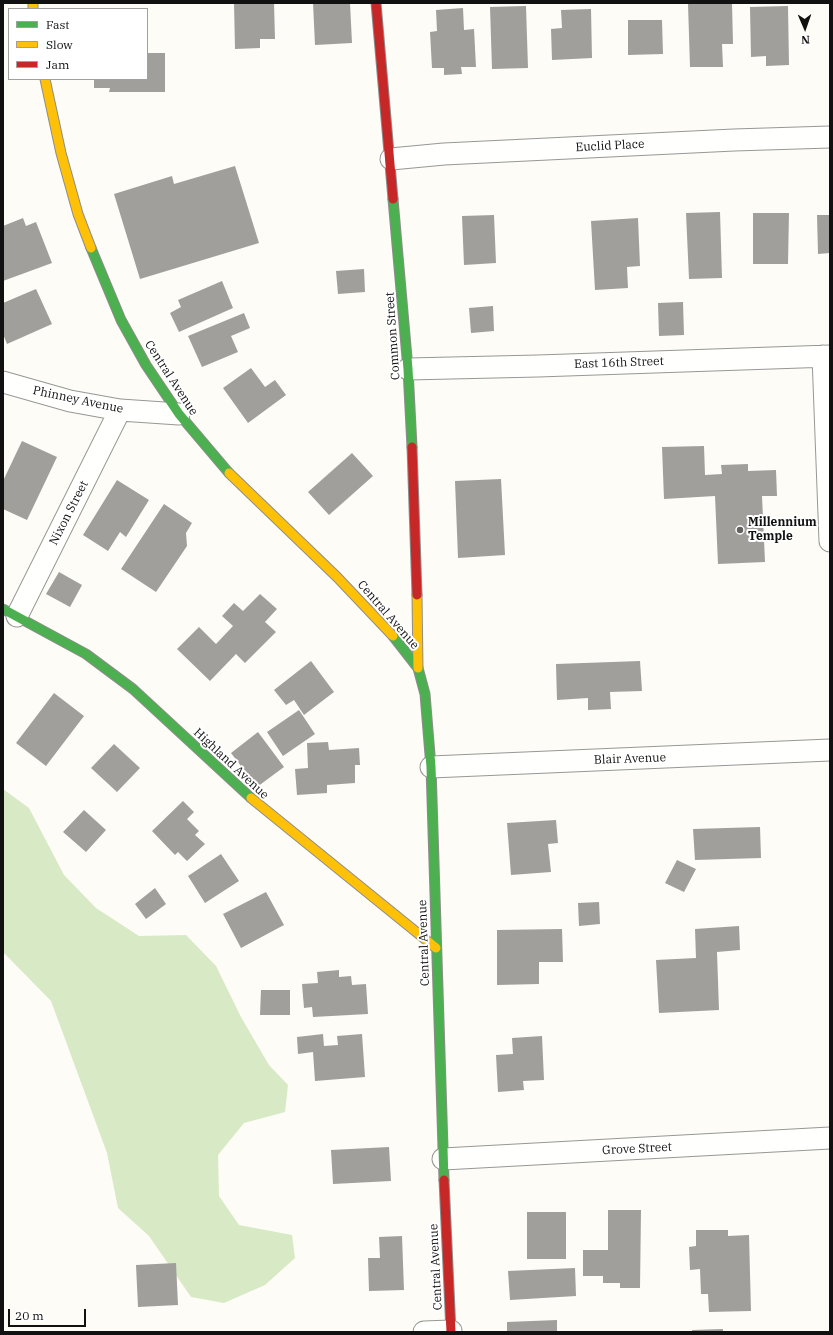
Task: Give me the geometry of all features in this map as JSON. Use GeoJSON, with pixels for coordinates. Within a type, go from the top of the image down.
{"type":"FeatureCollection","features":[{"type":"Feature","properties":{"kind":"street","name":"Common Street"},"geometry":{"type":"LineString","coordinates":[[376,3],[391,158],[408,369],[417,554],[418,668]]}},
{"type":"Feature","properties":{"kind":"street","name":"Central Avenue"},"geometry":{"type":"LineString","coordinates":[[45,80],[65,168],[78,214],[98,269],[121,320],[146,365],[179,414],[225,469],[354,594],[397,640],[418,668],[425,694],[431,768],[443,1159],[451,1331]]}},
{"type":"Feature","properties":{"kind":"street","name":"Euclid Place"},"geometry":{"type":"LineString","coordinates":[[391,158],[663,143],[830,137]]}},
{"type":"Feature","properties":{"kind":"street","name":"East 16th Street"},"geometry":{"type":"LineString","coordinates":[[408,369],[826,356]]}},
{"type":"Feature","properties":{"kind":"street"},"geometry":{"type":"LineString","coordinates":[[826,356],[830,541]]}},
{"type":"Feature","properties":{"kind":"street","name":"Phinney Avenue"},"geometry":{"type":"LineString","coordinates":[[3,382],[70,401],[120,410],[179,414]]}},
{"type":"Feature","properties":{"kind":"street","name":"Nixon Street"},"geometry":{"type":"LineString","coordinates":[[10,612],[120,410]]}},
{"type":"Feature","properties":{"kind":"street","name":"Highland Avenue"},"geometry":{"type":"LineString","coordinates":[[10,612],[86,654],[133,689],[259,806],[436,948]]}},
{"type":"Feature","properties":{"kind":"street","name":"Blair Avenue"},"geometry":{"type":"LineString","coordinates":[[431,768],[830,750]]}},
{"type":"Feature","properties":{"kind":"street","name":"Grove Street"},"geometry":{"type":"LineString","coordinates":[[443,1159],[830,1138]]}},
{"type":"Feature","properties":{"kind":"street"},"geometry":{"type":"LineString","coordinates":[[424,1332],[451,1331]]}},
{"type":"Feature","properties":{"kind":"green space"},"geometry":{"type":"Polygon","coordinates":[[[3,789],[29,808],[64,875],[96,908],[139,936],[186,935],[216,966],[241,1017],[269,1065],[288,1085],[285,1112],[244,1123],[218,1155],[219,1196],[239,1225],[292,1235],[295,1258],[265,1285],[224,1303],[191,1297],[149,1236],[118,1208],[107,1153],[51,1001],[3,952],[3,789]]]}},
{"type":"Feature","properties":{"kind":"building"},"geometry":{"type":"Polygon","coordinates":[[[234,3],[274,3],[275,39],[260,39],[260,48],[235,49],[234,3]]]}},
{"type":"Feature","properties":{"kind":"building"},"geometry":{"type":"Polygon","coordinates":[[[313,3],[350,3],[352,43],[315,45],[313,3]]]}},
{"type":"Feature","properties":{"kind":"building"},"geometry":{"type":"Polygon","coordinates":[[[732,3],[733,44],[722,44],[723,67],[690,67],[688,4],[732,3]]]}},
{"type":"Feature","properties":{"kind":"building"},"geometry":{"type":"Polygon","coordinates":[[[526,6],[528,68],[492,69],[490,7],[526,6]]]}},
{"type":"Feature","properties":{"kind":"building"},"geometry":{"type":"Polygon","coordinates":[[[788,6],[789,65],[766,66],[766,56],[751,57],[750,7],[788,6]]]}},
{"type":"Feature","properties":{"kind":"building"},"geometry":{"type":"Polygon","coordinates":[[[463,8],[464,30],[474,29],[476,67],[461,67],[462,74],[444,75],[444,68],[432,68],[430,32],[437,31],[436,10],[463,8]]]}},
{"type":"Feature","properties":{"kind":"building"},"geometry":{"type":"Polygon","coordinates":[[[591,9],[592,58],[552,60],[551,29],[562,28],[561,10],[591,9]]]}},
{"type":"Feature","properties":{"kind":"building"},"geometry":{"type":"Polygon","coordinates":[[[628,20],[662,20],[663,54],[628,55],[628,20]]]}},
{"type":"Feature","properties":{"kind":"building"},"geometry":{"type":"Polygon","coordinates":[[[148,53],[165,53],[165,92],[109,92],[110,88],[94,88],[94,80],[148,80],[148,53]]]}},
{"type":"Feature","properties":{"kind":"building"},"geometry":{"type":"Polygon","coordinates":[[[235,166],[259,243],[140,279],[114,194],[172,176],[174,184],[235,166]]]}},
{"type":"Feature","properties":{"kind":"building"},"geometry":{"type":"Polygon","coordinates":[[[720,212],[722,278],[689,279],[686,213],[720,212]]]}},
{"type":"Feature","properties":{"kind":"building"},"geometry":{"type":"Polygon","coordinates":[[[753,213],[789,213],[788,264],[753,264],[753,213]]]}},
{"type":"Feature","properties":{"kind":"building"},"geometry":{"type":"Polygon","coordinates":[[[494,215],[496,263],[464,265],[462,216],[494,215]]]}},
{"type":"Feature","properties":{"kind":"building"},"geometry":{"type":"Polygon","coordinates":[[[817,215],[830,215],[830,253],[818,254],[817,215]]]}},
{"type":"Feature","properties":{"kind":"building"},"geometry":{"type":"Polygon","coordinates":[[[23,218],[26,226],[36,222],[52,263],[3,281],[3,226],[23,218]]]}},
{"type":"Feature","properties":{"kind":"building"},"geometry":{"type":"Polygon","coordinates":[[[638,218],[640,266],[627,267],[628,288],[595,290],[591,221],[638,218]]]}},
{"type":"Feature","properties":{"kind":"building"},"geometry":{"type":"Polygon","coordinates":[[[364,269],[365,292],[338,294],[336,271],[364,269]]]}},
{"type":"Feature","properties":{"kind":"building"},"geometry":{"type":"Polygon","coordinates":[[[222,281],[233,308],[179,332],[170,313],[181,307],[178,300],[222,281]]]}},
{"type":"Feature","properties":{"kind":"building"},"geometry":{"type":"Polygon","coordinates":[[[36,289],[52,324],[7,344],[3,334],[3,303],[36,289]]]}},
{"type":"Feature","properties":{"kind":"building"},"geometry":{"type":"Polygon","coordinates":[[[683,302],[684,335],[659,336],[658,303],[683,302]]]}},
{"type":"Feature","properties":{"kind":"building"},"geometry":{"type":"Polygon","coordinates":[[[493,306],[494,331],[471,333],[469,308],[493,306]]]}},
{"type":"Feature","properties":{"kind":"building"},"geometry":{"type":"Polygon","coordinates":[[[244,313],[250,328],[231,336],[238,352],[202,367],[188,336],[244,313]]]}},
{"type":"Feature","properties":{"kind":"building"},"geometry":{"type":"Polygon","coordinates":[[[251,368],[265,387],[275,380],[286,395],[248,423],[223,388],[251,368]]]}},
{"type":"Feature","properties":{"kind":"building"},"geometry":{"type":"Polygon","coordinates":[[[22,441],[57,457],[27,520],[3,509],[3,481],[22,441]]]}},
{"type":"Feature","properties":{"kind":"building","name":"Millennium Temple"},"geometry":{"type":"Polygon","coordinates":[[[704,446],[705,475],[722,474],[721,465],[748,464],[748,471],[776,470],[777,496],[762,496],[765,562],[718,564],[715,496],[664,499],[662,447],[704,446]]]}},
{"type":"Feature","properties":{"kind":"building"},"geometry":{"type":"Polygon","coordinates":[[[352,453],[373,476],[329,515],[308,492],[352,453]]]}},
{"type":"Feature","properties":{"kind":"building"},"geometry":{"type":"Polygon","coordinates":[[[501,479],[505,555],[458,558],[455,481],[501,479]]]}},
{"type":"Feature","properties":{"kind":"building"},"geometry":{"type":"Polygon","coordinates":[[[117,480],[149,500],[126,537],[120,532],[108,551],[83,535],[117,480]]]}},
{"type":"Feature","properties":{"kind":"building"},"geometry":{"type":"Polygon","coordinates":[[[164,504],[192,523],[186,533],[187,546],[156,592],[121,569],[164,504]]]}},
{"type":"Feature","properties":{"kind":"building"},"geometry":{"type":"Polygon","coordinates":[[[59,572],[82,585],[70,607],[46,594],[59,572]]]}},
{"type":"Feature","properties":{"kind":"building"},"geometry":{"type":"Polygon","coordinates":[[[260,594],[277,609],[265,622],[276,632],[245,663],[236,654],[210,681],[177,649],[199,627],[216,644],[233,626],[222,616],[234,603],[243,611],[260,594]]]}},
{"type":"Feature","properties":{"kind":"building"},"geometry":{"type":"Polygon","coordinates":[[[311,661],[334,692],[304,715],[294,700],[286,705],[274,690],[311,661]]]}},
{"type":"Feature","properties":{"kind":"building"},"geometry":{"type":"Polygon","coordinates":[[[640,661],[642,691],[610,692],[611,709],[588,710],[588,698],[557,700],[556,664],[640,661]]]}},
{"type":"Feature","properties":{"kind":"building"},"geometry":{"type":"Polygon","coordinates":[[[54,693],[84,716],[46,766],[16,743],[54,693]]]}},
{"type":"Feature","properties":{"kind":"building"},"geometry":{"type":"Polygon","coordinates":[[[299,710],[315,734],[283,756],[267,732],[299,710]]]}},
{"type":"Feature","properties":{"kind":"building"},"geometry":{"type":"Polygon","coordinates":[[[258,732],[284,767],[257,787],[231,753],[258,732]]]}},
{"type":"Feature","properties":{"kind":"building"},"geometry":{"type":"Polygon","coordinates":[[[328,742],[329,750],[359,748],[360,765],[355,765],[355,783],[327,785],[327,793],[297,795],[295,769],[308,768],[307,743],[328,742]]]}},
{"type":"Feature","properties":{"kind":"building"},"geometry":{"type":"Polygon","coordinates":[[[114,744],[140,768],[117,792],[91,768],[114,744]]]}},
{"type":"Feature","properties":{"kind":"building"},"geometry":{"type":"Polygon","coordinates":[[[183,801],[194,812],[187,819],[199,831],[195,835],[205,844],[187,861],[178,852],[175,855],[152,831],[183,801]]]}},
{"type":"Feature","properties":{"kind":"building"},"geometry":{"type":"Polygon","coordinates":[[[84,810],[106,830],[86,852],[63,832],[84,810]]]}},
{"type":"Feature","properties":{"kind":"building"},"geometry":{"type":"Polygon","coordinates":[[[556,820],[558,843],[548,844],[551,872],[511,875],[507,823],[556,820]]]}},
{"type":"Feature","properties":{"kind":"building"},"geometry":{"type":"Polygon","coordinates":[[[760,827],[761,858],[695,860],[693,829],[760,827]]]}},
{"type":"Feature","properties":{"kind":"building"},"geometry":{"type":"Polygon","coordinates":[[[221,854],[239,881],[205,903],[188,876],[221,854]]]}},
{"type":"Feature","properties":{"kind":"building"},"geometry":{"type":"Polygon","coordinates":[[[677,860],[696,869],[684,892],[665,883],[677,860]]]}},
{"type":"Feature","properties":{"kind":"building"},"geometry":{"type":"Polygon","coordinates":[[[155,888],[166,904],[146,919],[135,904],[155,888]]]}},
{"type":"Feature","properties":{"kind":"building"},"geometry":{"type":"Polygon","coordinates":[[[266,892],[284,925],[241,948],[223,914],[266,892]]]}},
{"type":"Feature","properties":{"kind":"building"},"geometry":{"type":"Polygon","coordinates":[[[599,902],[600,924],[579,926],[578,903],[599,902]]]}},
{"type":"Feature","properties":{"kind":"building"},"geometry":{"type":"Polygon","coordinates":[[[739,926],[740,950],[717,952],[719,1010],[659,1013],[656,960],[696,958],[695,929],[739,926]]]}},
{"type":"Feature","properties":{"kind":"building"},"geometry":{"type":"Polygon","coordinates":[[[562,929],[563,962],[539,962],[539,984],[497,985],[497,930],[562,929]]]}},
{"type":"Feature","properties":{"kind":"building"},"geometry":{"type":"Polygon","coordinates":[[[339,970],[339,977],[351,976],[352,985],[366,984],[368,1014],[313,1017],[312,1007],[304,1008],[302,984],[318,983],[317,972],[339,970]]]}},
{"type":"Feature","properties":{"kind":"building"},"geometry":{"type":"Polygon","coordinates":[[[261,990],[290,990],[290,1015],[260,1015],[261,990]]]}},
{"type":"Feature","properties":{"kind":"building"},"geometry":{"type":"Polygon","coordinates":[[[323,1034],[324,1046],[338,1045],[337,1036],[362,1034],[365,1077],[315,1081],[313,1052],[298,1054],[297,1037],[323,1034]]]}},
{"type":"Feature","properties":{"kind":"building"},"geometry":{"type":"Polygon","coordinates":[[[542,1036],[544,1080],[523,1081],[524,1090],[498,1092],[496,1055],[513,1054],[512,1038],[542,1036]]]}},
{"type":"Feature","properties":{"kind":"building"},"geometry":{"type":"Polygon","coordinates":[[[389,1147],[391,1181],[333,1184],[331,1150],[389,1147]]]}},
{"type":"Feature","properties":{"kind":"building"},"geometry":{"type":"Polygon","coordinates":[[[608,1210],[641,1210],[640,1288],[620,1288],[620,1283],[603,1283],[603,1276],[583,1276],[583,1250],[608,1250],[608,1210]]]}},
{"type":"Feature","properties":{"kind":"building"},"geometry":{"type":"Polygon","coordinates":[[[527,1212],[566,1212],[566,1259],[527,1259],[527,1212]]]}},
{"type":"Feature","properties":{"kind":"building"},"geometry":{"type":"Polygon","coordinates":[[[696,1230],[728,1230],[728,1236],[749,1235],[751,1311],[709,1312],[708,1294],[701,1294],[700,1269],[690,1270],[689,1247],[696,1246],[696,1230]]]}},
{"type":"Feature","properties":{"kind":"building"},"geometry":{"type":"Polygon","coordinates":[[[402,1236],[404,1290],[369,1291],[368,1258],[380,1258],[379,1237],[402,1236]]]}},
{"type":"Feature","properties":{"kind":"building"},"geometry":{"type":"Polygon","coordinates":[[[176,1263],[178,1305],[138,1307],[136,1265],[176,1263]]]}},
{"type":"Feature","properties":{"kind":"building"},"geometry":{"type":"Polygon","coordinates":[[[575,1268],[576,1296],[510,1300],[508,1271],[575,1268]]]}},
{"type":"Feature","properties":{"kind":"building"},"geometry":{"type":"Polygon","coordinates":[[[557,1320],[557,1332],[507,1332],[507,1322],[557,1320]]]}},
{"type":"Feature","properties":{"kind":"building"},"geometry":{"type":"Polygon","coordinates":[[[723,1329],[723,1332],[692,1332],[692,1330],[723,1329]]]}},
{"type":"Feature","properties":{"kind":"traffic: fast"},"geometry":{"type":"LineString","coordinates":[[393,199],[408,369],[412,447]]}},
{"type":"Feature","properties":{"kind":"traffic: fast"},"geometry":{"type":"LineString","coordinates":[[91,248],[121,320],[146,365],[179,414],[229,473]]}},
{"type":"Feature","properties":{"kind":"traffic: fast"},"geometry":{"type":"LineString","coordinates":[[3,609],[86,654],[133,689],[251,798]]}},
{"type":"Feature","properties":{"kind":"traffic: fast"},"geometry":{"type":"LineString","coordinates":[[393,636],[418,668],[425,694],[431,767],[444,1180]]}},
{"type":"Feature","properties":{"kind":"traffic: slow"},"geometry":{"type":"LineString","coordinates":[[33,3],[33,8]]}},
{"type":"Feature","properties":{"kind":"traffic: slow"},"geometry":{"type":"LineString","coordinates":[[45,80],[61,153],[78,214],[91,248]]}},
{"type":"Feature","properties":{"kind":"traffic: slow"},"geometry":{"type":"LineString","coordinates":[[229,473],[337,577],[393,636]]}},
{"type":"Feature","properties":{"kind":"traffic: slow"},"geometry":{"type":"LineString","coordinates":[[417,595],[418,668]]}},
{"type":"Feature","properties":{"kind":"traffic: slow"},"geometry":{"type":"LineString","coordinates":[[251,798],[436,948]]}},
{"type":"Feature","properties":{"kind":"traffic: jam"},"geometry":{"type":"LineString","coordinates":[[376,3],[393,199]]}},
{"type":"Feature","properties":{"kind":"traffic: jam"},"geometry":{"type":"LineString","coordinates":[[412,447],[417,595]]}},
{"type":"Feature","properties":{"kind":"traffic: jam"},"geometry":{"type":"LineString","coordinates":[[444,1180],[451,1332]]}},
{"type":"Feature","properties":{"kind":"place","name":"Millennium Temple"},"geometry":{"type":"Point","coordinates":[740,530]}}]}
